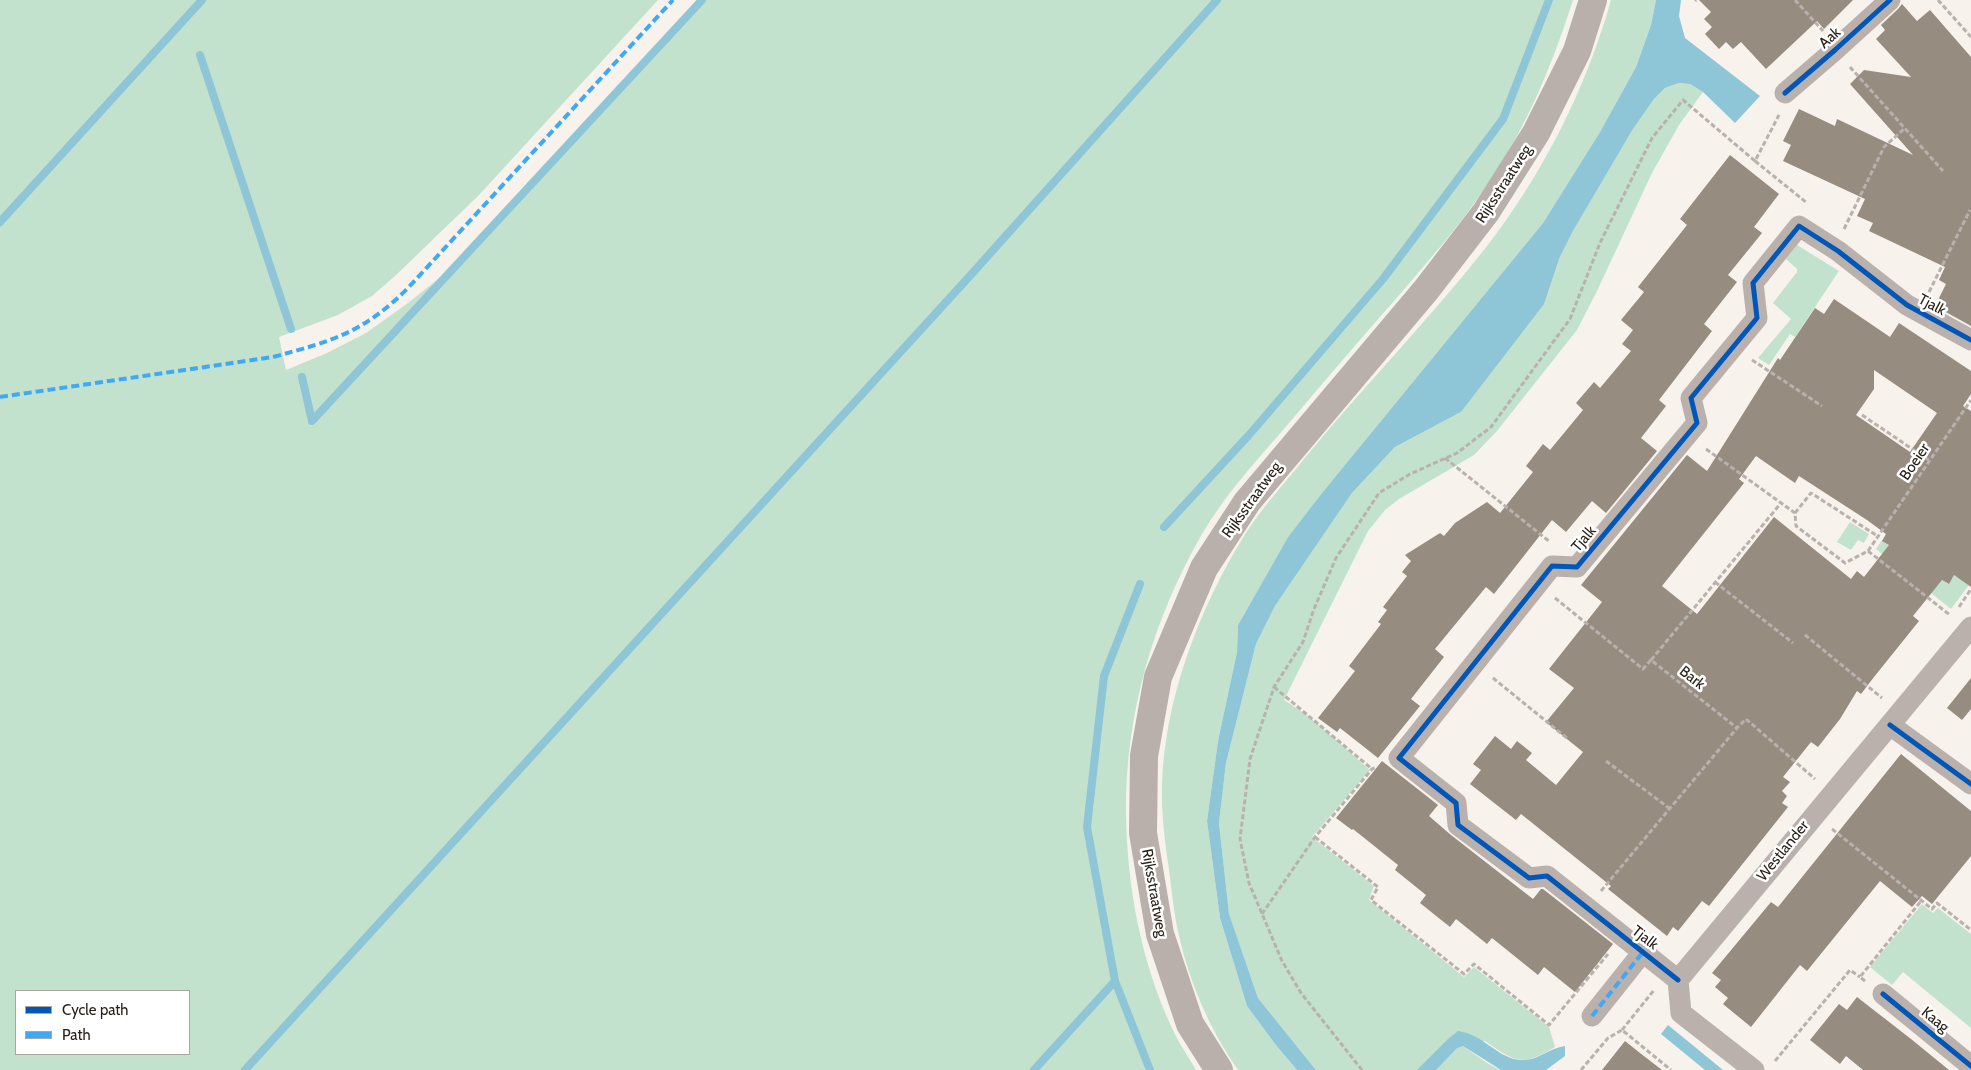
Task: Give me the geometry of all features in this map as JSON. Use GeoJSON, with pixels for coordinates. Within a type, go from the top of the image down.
{"type":"FeatureCollection","features":[{"type":"Feature","properties":{"kind":"main road","name":"Rijksstraatweg"},"geometry":{"type":"LineString","coordinates":[[1219,1070],[1190,1024],[1160,934],[1143,833],[1144,756],[1158,677],[1204,568],[1247,502],[1313,421],[1426,290],[1486,212],[1536,133],[1577,51],[1593,0]]}},
{"type":"Feature","properties":{"kind":"street","name":"Aak"},"geometry":{"type":"LineString","coordinates":[[1785,93],[1837,49],[1890,0]]}},
{"type":"Feature","properties":{"kind":"street","name":"Tjalk"},"geometry":{"type":"LineString","coordinates":[[1673,976],[1547,876],[1529,878],[1458,825],[1456,803],[1399,758],[1552,566],[1577,567],[1697,423],[1691,398],[1757,318],[1753,283],[1799,226],[1835,249],[1907,306],[1971,340]]}},
{"type":"Feature","properties":{"kind":"street","name":"Westlander"},"geometry":{"type":"LineString","coordinates":[[1673,976],[1814,814],[1971,627]]}},
{"type":"Feature","properties":{"kind":"street"},"geometry":{"type":"LineString","coordinates":[[1895,719],[1971,784]]}},
{"type":"Feature","properties":{"kind":"street","name":"Tjalk"},"geometry":{"type":"LineString","coordinates":[[1592,1016],[1643,952]]}},
{"type":"Feature","properties":{"kind":"street"},"geometry":{"type":"LineString","coordinates":[[1673,976],[1681,1013],[1754,1070]]}},
{"type":"Feature","properties":{"kind":"street","name":"Kaag"},"geometry":{"type":"LineString","coordinates":[[1883,994],[1971,1066]]}},
{"type":"Feature","properties":{"kind":"path"},"geometry":{"type":"LineString","coordinates":[[1795,0],[1943,171]]}},
{"type":"Feature","properties":{"kind":"path"},"geometry":{"type":"LineString","coordinates":[[1938,0],[1971,38]]}},
{"type":"Feature","properties":{"kind":"path"},"geometry":{"type":"LineString","coordinates":[[1755,161],[1780,114],[1785,93]]}},
{"type":"Feature","properties":{"kind":"path"},"geometry":{"type":"LineString","coordinates":[[1362,1070],[1301,993],[1282,961],[1249,883],[1240,839],[1250,759],[1274,687],[1303,642],[1314,609],[1336,558],[1379,493],[1410,474],[1457,453],[1491,427],[1570,319],[1600,243],[1647,147],[1652,138],[1683,100],[1807,203],[1799,226]]}},
{"type":"Feature","properties":{"kind":"path"},"geometry":{"type":"LineString","coordinates":[[1835,249],[1884,147],[1905,128]]}},
{"type":"Feature","properties":{"kind":"path"},"geometry":{"type":"LineString","coordinates":[[1919,312],[1970,209]]}},
{"type":"Feature","properties":{"kind":"path"},"geometry":{"type":"LineString","coordinates":[[1732,348],[1822,406]]}},
{"type":"Feature","properties":{"kind":"path"},"geometry":{"type":"LineString","coordinates":[[1862,415],[1930,461]]}},
{"type":"Feature","properties":{"kind":"path"},"geometry":{"type":"LineString","coordinates":[[1446,458],[1579,565]]}},
{"type":"Feature","properties":{"kind":"path"},"geometry":{"type":"LineString","coordinates":[[1795,513],[1811,493],[1879,537]]}},
{"type":"Feature","properties":{"kind":"path"},"geometry":{"type":"LineString","coordinates":[[1537,584],[1643,669],[1781,503]]}},
{"type":"Feature","properties":{"kind":"path"},"geometry":{"type":"LineString","coordinates":[[1868,551],[1952,617],[1971,589]]}},
{"type":"Feature","properties":{"kind":"path"},"geometry":{"type":"LineString","coordinates":[[1715,582],[1793,643]]}},
{"type":"Feature","properties":{"kind":"path"},"geometry":{"type":"LineString","coordinates":[[1805,635],[1895,719]]}},
{"type":"Feature","properties":{"kind":"path"},"geometry":{"type":"LineString","coordinates":[[1474,663],[1568,739]]}},
{"type":"Feature","properties":{"kind":"path"},"geometry":{"type":"LineString","coordinates":[[1274,687],[1372,769]]}},
{"type":"Feature","properties":{"kind":"path"},"geometry":{"type":"LineString","coordinates":[[1587,908],[1669,808],[1746,719],[1831,794]]}},
{"type":"Feature","properties":{"kind":"path"},"geometry":{"type":"LineString","coordinates":[[1262,914],[1315,837],[1372,769],[1399,758]]}},
{"type":"Feature","properties":{"kind":"path"},"geometry":{"type":"LineString","coordinates":[[1606,761],[1669,808]]}},
{"type":"Feature","properties":{"kind":"path"},"geometry":{"type":"LineString","coordinates":[[1814,814],[1932,910],[1937,903],[1971,930]]}},
{"type":"Feature","properties":{"kind":"path"},"geometry":{"type":"LineString","coordinates":[[1315,837],[1378,887],[1371,900],[1464,974],[1474,964],[1549,1025],[1623,936]]}},
{"type":"Feature","properties":{"kind":"path"},"geometry":{"type":"LineString","coordinates":[[1860,977],[1921,901]]}},
{"type":"Feature","properties":{"kind":"path"},"geometry":{"type":"LineString","coordinates":[[1774,1062],[1850,970],[1883,994]]}},
{"type":"Feature","properties":{"kind":"path"},"geometry":{"type":"LineString","coordinates":[[1581,1070],[1608,1038],[1622,1030],[1673,976]]}},
{"type":"Feature","properties":{"kind":"path"},"geometry":{"type":"LineString","coordinates":[[1622,1030],[1671,1070]]}},
{"type":"Feature","properties":{"kind":"green space"},"geometry":{"type":"Polygon","coordinates":[[[0,0],[658,0],[479,195],[395,276],[372,296],[338,315],[279,337],[286,370],[327,353],[366,333],[408,303],[468,255],[697,0],[1573,0],[1556,49],[1536,97],[1513,144],[1499,166],[1475,202],[1444,242],[1232,490],[1211,519],[1185,566],[1156,634],[1145,669],[1131,740],[1126,814],[1129,869],[1138,923],[1152,977],[1174,1033],[1196,1070],[0,1070],[0,0]]]}},
{"type":"Feature","properties":{"kind":"green space"},"geometry":{"type":"Polygon","coordinates":[[[1611,0],[1656,0],[1651,25],[1636,67],[1600,132],[1543,223],[1288,537],[1238,625],[1237,652],[1218,741],[1207,821],[1220,918],[1247,1006],[1297,1070],[1238,1070],[1210,1023],[1189,972],[1177,928],[1166,849],[1162,795],[1165,752],[1177,687],[1187,655],[1213,593],[1244,536],[1258,516],[1326,433],[1462,277],[1505,222],[1525,192],[1560,131],[1575,99],[1601,33],[1611,0]]]}},
{"type":"Feature","properties":{"kind":"green space"},"geometry":{"type":"Polygon","coordinates":[[[1679,83],[1690,84],[1703,92],[1679,125],[1652,173],[1577,330],[1497,431],[1474,455],[1399,499],[1385,510],[1368,531],[1284,700],[1318,724],[1370,770],[1312,837],[1374,886],[1369,900],[1464,977],[1474,967],[1549,1027],[1555,1047],[1534,1057],[1519,1059],[1504,1054],[1485,1041],[1463,1046],[1500,1070],[1316,1070],[1258,998],[1229,915],[1219,823],[1226,763],[1256,644],[1275,606],[1352,493],[1395,447],[1461,412],[1559,259],[1573,231],[1633,129],[1654,99],[1665,88],[1679,83]]]}},
{"type":"Feature","properties":{"kind":"green space"},"geometry":{"type":"Polygon","coordinates":[[[1797,245],[1839,271],[1795,337],[1790,334],[1769,365],[1758,358],[1791,319],[1773,303],[1797,272],[1797,269],[1786,259],[1797,245]]]}},
{"type":"Feature","properties":{"kind":"green space"},"geometry":{"type":"Polygon","coordinates":[[[1850,522],[1869,534],[1864,543],[1858,540],[1851,550],[1837,542],[1850,522]]]}},
{"type":"Feature","properties":{"kind":"green space"},"geometry":{"type":"Polygon","coordinates":[[[1882,540],[1948,584],[1954,575],[1969,585],[1951,609],[1876,549],[1882,540]]]}},
{"type":"Feature","properties":{"kind":"green space"},"geometry":{"type":"Polygon","coordinates":[[[1922,904],[1933,913],[1938,908],[1971,934],[1971,1028],[1903,972],[1892,985],[1870,967],[1922,904]]]}},
{"type":"Feature","properties":{"kind":"water"},"geometry":{"type":"Polygon","coordinates":[[[1656,0],[1681,0],[1679,16],[1685,38],[1760,96],[1735,123],[1703,92],[1690,84],[1679,83],[1665,88],[1654,99],[1633,129],[1573,231],[1559,259],[1544,304],[1461,412],[1395,447],[1352,493],[1275,606],[1256,644],[1226,763],[1219,823],[1229,914],[1258,998],[1316,1070],[1297,1070],[1247,1006],[1220,918],[1207,821],[1218,741],[1237,652],[1238,625],[1288,537],[1543,223],[1600,132],[1636,67],[1651,25],[1656,0]]]}},
{"type":"Feature","properties":{"kind":"water"},"geometry":{"type":"Polygon","coordinates":[[[1668,1025],[1723,1070],[1705,1070],[1661,1034],[1668,1025]]]}},
{"type":"Feature","properties":{"kind":"water"},"geometry":{"type":"Polygon","coordinates":[[[1458,1031],[1476,1037],[1505,1056],[1513,1059],[1533,1059],[1565,1046],[1565,1056],[1546,1070],[1501,1070],[1463,1046],[1457,1048],[1436,1070],[1417,1070],[1458,1031]]]}},
{"type":"Feature","properties":{"kind":"building"},"geometry":{"type":"Polygon","coordinates":[[[1699,0],[1853,0],[1824,29],[1817,21],[1766,69],[1741,42],[1733,49],[1726,42],[1719,49],[1705,34],[1712,27],[1704,19],[1711,12],[1699,0]]]}},
{"type":"Feature","properties":{"kind":"building"},"geometry":{"type":"Polygon","coordinates":[[[1902,4],[1917,21],[1930,10],[1971,57],[1971,326],[1935,306],[1946,284],[1939,280],[1945,267],[1869,231],[1873,223],[1857,216],[1865,199],[1783,161],[1791,145],[1783,141],[1799,109],[1835,126],[1837,119],[1913,155],[1850,84],[1864,70],[1911,77],[1876,39],[1885,30],[1881,25],[1902,4]]]}},
{"type":"Feature","properties":{"kind":"building"},"geometry":{"type":"Polygon","coordinates":[[[1730,155],[1779,194],[1754,227],[1762,233],[1728,275],[1737,282],[1704,324],[1712,331],[1659,400],[1666,406],[1641,438],[1657,451],[1606,513],[1592,501],[1566,532],[1552,520],[1494,594],[1486,587],[1435,649],[1444,657],[1411,699],[1420,706],[1378,758],[1340,728],[1337,732],[1318,718],[1355,671],[1349,666],[1381,624],[1378,622],[1387,610],[1383,607],[1407,576],[1402,572],[1411,561],[1405,555],[1440,533],[1444,536],[1455,523],[1487,502],[1500,513],[1533,472],[1526,466],[1543,444],[1550,450],[1583,410],[1576,403],[1594,382],[1600,388],[1631,351],[1622,344],[1633,330],[1621,320],[1644,292],[1638,287],[1687,225],[1680,219],[1730,155]]]}},
{"type":"Feature","properties":{"kind":"building"},"geometry":{"type":"Polygon","coordinates":[[[1834,299],[1890,337],[1899,323],[1971,371],[1971,394],[1963,406],[1971,411],[1971,587],[1954,575],[1949,584],[1942,580],[1913,616],[1919,621],[1861,694],[1857,691],[1840,719],[1818,747],[1811,742],[1783,777],[1790,782],[1782,791],[1787,796],[1782,803],[1788,807],[1709,906],[1702,901],[1678,931],[1673,927],[1667,936],[1608,889],[1611,886],[1521,814],[1516,820],[1470,784],[1481,770],[1473,764],[1495,736],[1511,749],[1517,741],[1532,753],[1526,760],[1556,785],[1583,752],[1546,722],[1574,688],[1549,669],[1602,602],[1581,585],[1687,455],[1707,471],[1778,358],[1780,360],[1815,308],[1824,314],[1834,299]],[[1874,370],[1874,389],[1856,415],[1910,452],[1937,413],[1874,370]],[[1756,456],[1739,479],[1744,483],[1662,586],[1697,614],[1774,517],[1851,579],[1857,571],[1864,577],[1889,545],[1882,541],[1886,534],[1867,520],[1799,476],[1795,483],[1756,456]]]}},
{"type":"Feature","properties":{"kind":"building"},"geometry":{"type":"Polygon","coordinates":[[[1971,678],[1971,709],[1962,720],[1947,708],[1971,678]]]}},
{"type":"Feature","properties":{"kind":"building"},"geometry":{"type":"Polygon","coordinates":[[[1901,754],[1971,811],[1971,856],[1932,904],[1922,896],[1912,907],[1880,881],[1807,971],[1800,965],[1751,1027],[1723,1004],[1728,998],[1715,987],[1721,980],[1712,973],[1771,902],[1778,907],[1901,754]]]}},
{"type":"Feature","properties":{"kind":"building"},"geometry":{"type":"Polygon","coordinates":[[[1382,761],[1438,805],[1429,816],[1451,835],[1533,899],[1543,889],[1613,944],[1575,992],[1544,967],[1538,975],[1492,938],[1487,944],[1456,919],[1450,927],[1420,903],[1426,895],[1395,870],[1398,865],[1353,829],[1336,818],[1382,761]]]}},
{"type":"Feature","properties":{"kind":"building"},"geometry":{"type":"Polygon","coordinates":[[[1857,997],[1949,1070],[1863,1070],[1846,1056],[1840,1064],[1810,1040],[1839,1004],[1847,1010],[1857,997]]]}},
{"type":"Feature","properties":{"kind":"building"},"geometry":{"type":"Polygon","coordinates":[[[1625,1041],[1640,1053],[1662,1070],[1602,1070],[1625,1041]]]}},
{"type":"Feature","properties":{"kind":"waterway"},"geometry":{"type":"LineString","coordinates":[[0,222],[202,0]]}},
{"type":"Feature","properties":{"kind":"waterway"},"geometry":{"type":"LineString","coordinates":[[302,377],[312,421],[702,0]]}},
{"type":"Feature","properties":{"kind":"waterway"},"geometry":{"type":"LineString","coordinates":[[245,1070],[968,278],[1217,0]]}},
{"type":"Feature","properties":{"kind":"waterway"},"geometry":{"type":"LineString","coordinates":[[1164,527],[1249,435],[1383,279],[1503,119],[1549,0]]}},
{"type":"Feature","properties":{"kind":"waterway"},"geometry":{"type":"LineString","coordinates":[[200,55],[291,329]]}},
{"type":"Feature","properties":{"kind":"waterway"},"geometry":{"type":"LineString","coordinates":[[1140,584],[1104,676],[1087,827],[1115,981],[1150,1070]]}},
{"type":"Feature","properties":{"kind":"waterway"},"geometry":{"type":"LineString","coordinates":[[1034,1070],[1115,981]]}},
{"type":"Feature","properties":{"kind":"marked path"},"geometry":{"type":"LineString","coordinates":[[0,397],[273,357],[330,340],[361,325],[376,316],[408,288],[673,0]]}},
{"type":"Feature","properties":{"kind":"marked path"},"geometry":{"type":"LineString","coordinates":[[1592,1016],[1643,952]]}},
{"type":"Feature","properties":{"kind":"cycle path"},"geometry":{"type":"LineString","coordinates":[[1785,93],[1890,0]]}},
{"type":"Feature","properties":{"kind":"cycle path"},"geometry":{"type":"LineString","coordinates":[[1678,980],[1547,876],[1529,878],[1458,825],[1456,803],[1399,758],[1552,566],[1577,567],[1697,423],[1691,398],[1757,318],[1753,283],[1799,226],[1838,251],[1907,305],[1971,340]]}},
{"type":"Feature","properties":{"kind":"cycle path"},"geometry":{"type":"LineString","coordinates":[[1890,725],[1971,784]]}},
{"type":"Feature","properties":{"kind":"cycle path"},"geometry":{"type":"LineString","coordinates":[[1883,994],[1971,1066]]}}]}
